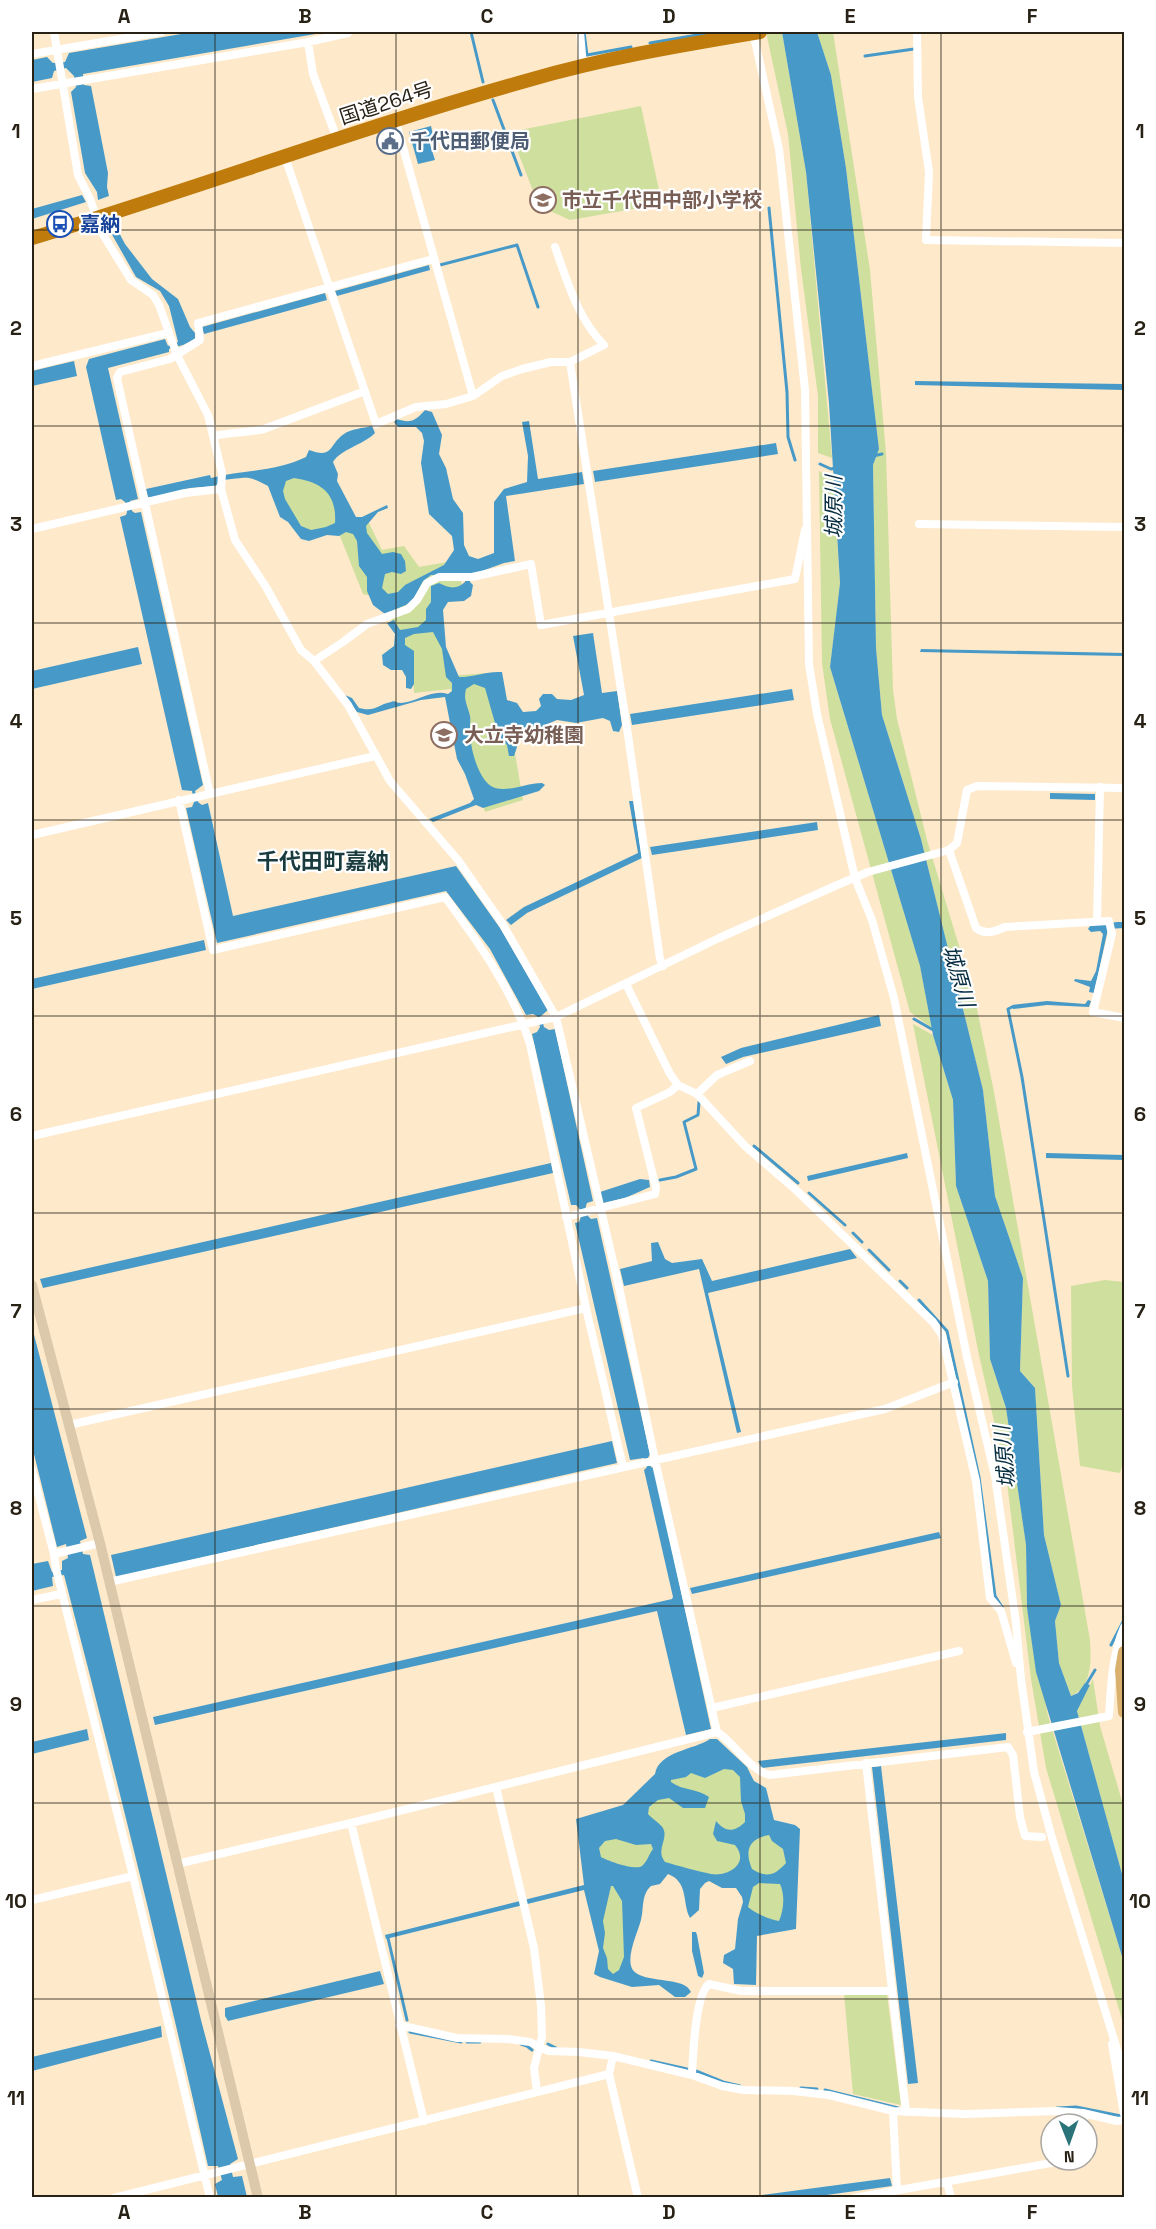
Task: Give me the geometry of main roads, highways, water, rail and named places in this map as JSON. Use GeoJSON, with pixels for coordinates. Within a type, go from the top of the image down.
{"type":"FeatureCollection","features":[{"type":"Feature","properties":{"kind":"highway","name":"国道264号"},"geometry":{"type":"LineString","coordinates":[[32,238],[285,157],[395,119],[583,66],[756,32]]}},
{"type":"Feature","properties":{"kind":"main road"},"geometry":{"type":"LineString","coordinates":[[1125,1652],[1121,1670],[1125,1712]]}},
{"type":"Feature","properties":{"kind":"water"},"geometry":{"type":"Polygon","coordinates":[[[193,32],[327,32],[83,74],[84,85],[91,86],[108,173],[109,196],[98,200],[97,192],[85,173],[71,92],[76,87],[74,76],[66,68],[54,71],[52,78],[32,82],[32,60],[47,57],[53,63],[65,62],[69,53],[193,32]]]}},
{"type":"Feature","properties":{"kind":"water"},"geometry":{"type":"Polygon","coordinates":[[[782,32],[817,32],[831,75],[846,168],[879,449],[873,465],[876,648],[882,715],[921,839],[983,1090],[995,1196],[1023,1278],[1020,1371],[1035,1388],[1044,1535],[1061,1605],[1055,1621],[1059,1663],[1071,1696],[1078,1693],[1085,1683],[1090,1685],[1077,1711],[1124,1881],[1124,1963],[1036,1672],[1027,1608],[1026,1545],[1006,1408],[990,1359],[988,1281],[956,1186],[953,1100],[933,1035],[920,966],[830,667],[840,583],[829,403],[806,172],[782,32]]]}},
{"type":"Feature","properties":{"kind":"water"},"geometry":{"type":"Polygon","coordinates":[[[431,126],[434,139],[429,141],[435,160],[418,164],[409,132],[431,126]]]}},
{"type":"Feature","properties":{"kind":"water"},"geometry":{"type":"Polygon","coordinates":[[[82,195],[86,202],[32,219],[32,209],[82,195]]]}},
{"type":"Feature","properties":{"kind":"water"},"geometry":{"type":"Polygon","coordinates":[[[113,221],[125,244],[152,279],[178,299],[195,333],[195,339],[169,349],[169,352],[108,368],[138,499],[130,501],[132,511],[141,512],[203,785],[195,791],[198,802],[202,805],[208,803],[233,916],[456,866],[500,928],[548,1010],[541,1016],[544,1027],[549,1030],[555,1029],[593,1201],[587,1203],[586,1212],[591,1219],[597,1218],[650,1454],[648,1458],[651,1467],[654,1468],[711,1729],[686,1735],[657,1611],[155,1725],[153,1717],[673,1597],[644,1470],[647,1467],[644,1458],[630,1460],[575,1223],[579,1222],[581,1213],[576,1205],[571,1205],[532,1034],[540,1027],[537,1016],[526,1015],[490,949],[446,891],[217,943],[186,808],[192,807],[194,802],[192,791],[182,790],[120,517],[126,515],[127,512],[125,502],[121,499],[116,500],[86,367],[89,359],[165,339],[168,346],[178,342],[169,306],[160,291],[136,277],[106,224],[113,221]]]}},
{"type":"Feature","properties":{"kind":"water"},"geometry":{"type":"Polygon","coordinates":[[[429,265],[430,270],[337,296],[335,291],[429,265]]]}},
{"type":"Feature","properties":{"kind":"water"},"geometry":{"type":"Polygon","coordinates":[[[325,293],[327,300],[204,334],[202,327],[325,293]]]}},
{"type":"Feature","properties":{"kind":"water"},"geometry":{"type":"Polygon","coordinates":[[[74,361],[77,376],[32,386],[32,371],[74,361]]]}},
{"type":"Feature","properties":{"kind":"water"},"geometry":{"type":"Polygon","coordinates":[[[915,381],[1124,384],[1124,390],[915,385],[915,381]]]}},
{"type":"Feature","properties":{"kind":"water"},"geometry":{"type":"Polygon","coordinates":[[[425,410],[432,412],[442,435],[439,454],[446,468],[453,499],[463,513],[464,545],[469,556],[478,559],[494,553],[494,502],[504,489],[527,482],[528,456],[522,422],[529,421],[538,479],[582,472],[584,484],[506,496],[515,561],[471,575],[470,582],[473,585],[471,596],[464,601],[448,602],[443,610],[446,647],[459,677],[502,672],[507,700],[517,703],[523,712],[536,711],[541,706],[539,699],[543,694],[552,694],[557,699],[571,700],[584,695],[573,636],[593,633],[602,693],[617,691],[622,725],[619,732],[613,731],[610,721],[603,718],[576,723],[557,720],[545,725],[544,733],[537,738],[524,734],[517,737],[514,756],[509,756],[507,745],[499,737],[485,688],[474,684],[466,689],[465,700],[470,716],[472,749],[484,780],[489,785],[501,789],[536,783],[545,785],[539,791],[483,808],[476,805],[433,822],[429,819],[470,803],[474,799],[457,759],[445,697],[421,700],[368,715],[357,712],[345,695],[352,698],[359,708],[369,709],[393,701],[407,702],[430,694],[448,694],[452,691],[452,683],[446,677],[442,649],[433,632],[414,634],[405,638],[405,645],[414,651],[414,684],[411,689],[406,688],[406,677],[402,670],[391,670],[383,665],[382,655],[394,646],[395,634],[387,623],[394,620],[400,630],[418,627],[426,620],[426,609],[431,602],[431,586],[439,583],[449,587],[459,586],[465,582],[465,574],[431,575],[423,581],[415,597],[408,604],[385,614],[373,605],[367,591],[367,577],[359,566],[357,541],[353,534],[346,532],[339,536],[327,535],[309,541],[301,539],[288,522],[280,517],[268,486],[251,479],[239,478],[219,481],[216,486],[190,488],[153,498],[148,497],[146,489],[210,475],[211,478],[295,462],[306,457],[309,450],[327,452],[347,432],[372,426],[375,433],[341,454],[333,462],[338,474],[337,481],[356,517],[362,517],[387,505],[388,508],[378,512],[366,526],[367,533],[382,554],[393,552],[401,554],[405,561],[406,571],[401,574],[392,572],[385,574],[382,588],[388,594],[398,592],[405,585],[444,565],[454,550],[452,536],[429,514],[421,463],[424,441],[422,433],[416,427],[398,427],[394,422],[397,419],[406,421],[416,419],[425,410]],[[294,478],[286,481],[283,491],[285,499],[301,526],[311,530],[335,523],[335,513],[330,497],[319,486],[294,478]]]}},
{"type":"Feature","properties":{"kind":"water"},"geometry":{"type":"Polygon","coordinates":[[[776,443],[778,454],[595,482],[593,471],[776,443]]]}},
{"type":"Feature","properties":{"kind":"water"},"geometry":{"type":"Polygon","coordinates":[[[138,647],[142,664],[32,689],[32,671],[138,647]]]}},
{"type":"Feature","properties":{"kind":"water"},"geometry":{"type":"Polygon","coordinates":[[[921,649],[1124,653],[1124,656],[920,652],[921,649]]]}},
{"type":"Feature","properties":{"kind":"water"},"geometry":{"type":"Polygon","coordinates":[[[792,689],[794,700],[632,725],[630,714],[792,689]]]}},
{"type":"Feature","properties":{"kind":"water"},"geometry":{"type":"Polygon","coordinates":[[[1050,793],[1095,794],[1095,800],[1050,799],[1050,793]]]}},
{"type":"Feature","properties":{"kind":"water"},"geometry":{"type":"Polygon","coordinates":[[[629,801],[633,801],[642,858],[527,913],[511,925],[506,920],[524,907],[638,853],[629,801]]]}},
{"type":"Feature","properties":{"kind":"water"},"geometry":{"type":"Polygon","coordinates":[[[817,822],[818,830],[652,855],[650,847],[817,822]]]}},
{"type":"Feature","properties":{"kind":"water"},"geometry":{"type":"Polygon","coordinates":[[[1124,922],[1124,928],[1108,929],[1094,993],[1089,992],[1090,987],[1074,981],[1075,979],[1091,981],[1096,971],[1103,934],[1100,931],[1091,932],[1088,929],[1090,926],[1124,922]]]}},
{"type":"Feature","properties":{"kind":"water"},"geometry":{"type":"Polygon","coordinates":[[[204,940],[206,950],[32,989],[32,979],[204,940]]]}},
{"type":"Feature","properties":{"kind":"water"},"geometry":{"type":"Polygon","coordinates":[[[1088,1000],[1091,1001],[1089,1007],[1047,1005],[1013,1009],[1012,1005],[1047,1001],[1085,1004],[1088,1000]]]}},
{"type":"Feature","properties":{"kind":"water"},"geometry":{"type":"Polygon","coordinates":[[[879,1015],[881,1026],[743,1057],[726,1064],[721,1057],[741,1048],[879,1015]]]}},
{"type":"Feature","properties":{"kind":"water"},"geometry":{"type":"Polygon","coordinates":[[[907,1153],[908,1158],[808,1181],[807,1176],[907,1153]]]}},
{"type":"Feature","properties":{"kind":"water"},"geometry":{"type":"Polygon","coordinates":[[[1046,1153],[1124,1155],[1124,1160],[1046,1158],[1046,1153]]]}},
{"type":"Feature","properties":{"kind":"water"},"geometry":{"type":"Polygon","coordinates":[[[551,1163],[553,1173],[43,1288],[40,1279],[551,1163]]]}},
{"type":"Feature","properties":{"kind":"water"},"geometry":{"type":"Polygon","coordinates":[[[640,1179],[649,1180],[650,1187],[625,1198],[603,1203],[600,1192],[640,1179]]]}},
{"type":"Feature","properties":{"kind":"water"},"geometry":{"type":"Polygon","coordinates":[[[658,1242],[665,1259],[672,1263],[702,1259],[712,1281],[850,1249],[857,1258],[708,1293],[741,1432],[737,1433],[699,1269],[624,1286],[620,1269],[652,1261],[651,1243],[658,1242]]]}},
{"type":"Feature","properties":{"kind":"water"},"geometry":{"type":"Polygon","coordinates":[[[32,1327],[87,1538],[80,1541],[83,1554],[90,1555],[201,2020],[238,2159],[230,2164],[233,2177],[242,2176],[247,2197],[218,2197],[215,2184],[222,2180],[218,2166],[208,2166],[139,1870],[64,1575],[52,1577],[53,1586],[32,1591],[32,1564],[48,1561],[52,1572],[62,1570],[62,1561],[68,1558],[66,1544],[57,1547],[32,1446],[32,1327]]]}},
{"type":"Feature","properties":{"kind":"water"},"geometry":{"type":"Polygon","coordinates":[[[612,1441],[617,1463],[116,1577],[111,1555],[612,1441]]]}},
{"type":"Feature","properties":{"kind":"water"},"geometry":{"type":"Polygon","coordinates":[[[939,1532],[941,1538],[692,1594],[690,1588],[939,1532]]]}},
{"type":"Feature","properties":{"kind":"water"},"geometry":{"type":"Polygon","coordinates":[[[87,1729],[89,1740],[32,1754],[32,1742],[87,1729]]]}},
{"type":"Feature","properties":{"kind":"water"},"geometry":{"type":"Polygon","coordinates":[[[1006,1733],[1006,1740],[762,1768],[758,1761],[1006,1733]]]}},
{"type":"Feature","properties":{"kind":"water"},"geometry":{"type":"Polygon","coordinates":[[[710,1739],[717,1739],[747,1767],[754,1781],[766,1788],[774,1820],[795,1825],[800,1829],[796,1929],[757,1936],[756,1985],[734,1984],[733,1969],[723,1963],[724,1955],[735,1949],[738,1919],[743,1902],[736,1888],[722,1888],[709,1881],[705,1883],[700,1889],[699,1910],[690,1918],[682,1887],[675,1878],[668,1874],[660,1884],[651,1886],[646,1893],[630,1963],[632,1969],[642,1976],[675,1982],[687,1987],[691,1992],[685,1997],[675,1997],[659,1985],[632,1987],[594,1974],[599,1951],[584,1890],[386,1939],[385,1935],[584,1885],[576,1819],[623,1805],[655,1774],[663,1760],[710,1739]],[[724,1769],[705,1778],[691,1773],[686,1777],[671,1780],[671,1782],[709,1797],[705,1808],[683,1808],[669,1798],[658,1800],[649,1807],[648,1814],[663,1828],[661,1853],[665,1862],[711,1874],[724,1873],[739,1863],[739,1852],[735,1845],[717,1841],[713,1834],[716,1821],[730,1830],[745,1822],[740,1777],[733,1770],[724,1769]],[[769,1835],[762,1837],[750,1847],[749,1857],[752,1869],[762,1874],[774,1873],[786,1863],[783,1849],[772,1841],[769,1835]],[[616,1839],[605,1841],[599,1848],[601,1857],[628,1866],[642,1866],[653,1849],[651,1844],[636,1845],[616,1839]],[[759,1883],[753,1887],[748,1907],[763,1916],[779,1921],[783,1902],[780,1884],[759,1883]],[[611,1886],[603,1921],[605,1933],[603,1948],[608,1969],[613,1974],[619,1970],[624,1957],[622,1901],[613,1886],[611,1886]]]}},
{"type":"Feature","properties":{"kind":"water"},"geometry":{"type":"Polygon","coordinates":[[[881,1766],[918,2083],[908,2084],[872,1767],[881,1766]]]}},
{"type":"Feature","properties":{"kind":"water"},"geometry":{"type":"Polygon","coordinates":[[[692,1932],[696,1932],[697,1935],[704,1973],[702,1978],[698,1976],[692,1951],[692,1932]]]}},
{"type":"Feature","properties":{"kind":"water"},"geometry":{"type":"Polygon","coordinates":[[[380,1971],[384,1984],[228,2021],[225,2016],[225,2008],[380,1971]]]}},
{"type":"Feature","properties":{"kind":"water"},"geometry":{"type":"Polygon","coordinates":[[[161,2026],[162,2037],[32,2071],[32,2057],[161,2026]]]}},
{"type":"Feature","properties":{"kind":"water"},"geometry":{"type":"Polygon","coordinates":[[[890,2178],[892,2186],[812,2197],[747,2197],[890,2178]]]}},
{"type":"Feature","properties":{"kind":"waterway"},"geometry":{"type":"LineString","coordinates":[[471,32],[483,82]]}},
{"type":"Feature","properties":{"kind":"waterway"},"geometry":{"type":"LineString","coordinates":[[584,32],[587,55],[631,47]]}},
{"type":"Feature","properties":{"kind":"waterway"},"geometry":{"type":"LineString","coordinates":[[650,43],[715,32]]}},
{"type":"Feature","properties":{"kind":"waterway"},"geometry":{"type":"LineString","coordinates":[[865,56],[914,49]]}},
{"type":"Feature","properties":{"kind":"waterway"},"geometry":{"type":"LineString","coordinates":[[493,100],[521,175]]}},
{"type":"Feature","properties":{"kind":"waterway"},"geometry":{"type":"LineString","coordinates":[[769,208],[787,392],[788,437],[795,460]]}},
{"type":"Feature","properties":{"kind":"waterway"},"geometry":{"type":"LineString","coordinates":[[440,265],[517,245],[538,307]]}},
{"type":"Feature","properties":{"kind":"waterway"},"geometry":{"type":"LineString","coordinates":[[873,456],[882,454]]}},
{"type":"Feature","properties":{"kind":"waterway","name":"城原川"},"geometry":{"type":"LineString","coordinates":[[820,464],[831,469],[835,468]]}},
{"type":"Feature","properties":{"kind":"waterway"},"geometry":{"type":"LineString","coordinates":[[1012,1007],[1008,1009],[1022,1077],[1068,1376]]}},
{"type":"Feature","properties":{"kind":"waterway"},"geometry":{"type":"LineString","coordinates":[[914,1019],[935,1031]]}},
{"type":"Feature","properties":{"kind":"waterway"},"geometry":{"type":"LineString","coordinates":[[660,1180],[676,1177],[696,1169],[684,1122],[698,1115],[699,1102]]}},
{"type":"Feature","properties":{"kind":"waterway"},"geometry":{"type":"LineString","coordinates":[[754,1146],[798,1183]]}},
{"type":"Feature","properties":{"kind":"waterway"},"geometry":{"type":"LineString","coordinates":[[809,1193],[845,1225]]}},
{"type":"Feature","properties":{"kind":"waterway"},"geometry":{"type":"LineString","coordinates":[[853,1233],[862,1242]]}},
{"type":"Feature","properties":{"kind":"waterway"},"geometry":{"type":"LineString","coordinates":[[869,1250],[889,1270]]}},
{"type":"Feature","properties":{"kind":"waterway"},"geometry":{"type":"LineString","coordinates":[[900,1281],[907,1288]]}},
{"type":"Feature","properties":{"kind":"waterway"},"geometry":{"type":"LineString","coordinates":[[919,1300],[947,1331],[979,1477],[995,1596],[1002,1607]]}},
{"type":"Feature","properties":{"kind":"waterway"},"geometry":{"type":"LineString","coordinates":[[1111,1645],[1124,1620]]}},
{"type":"Feature","properties":{"kind":"waterway"},"geometry":{"type":"LineString","coordinates":[[1086,1685],[1095,1670]]}},
{"type":"Feature","properties":{"kind":"waterway"},"geometry":{"type":"LineString","coordinates":[[388,1938],[407,2020]]}},
{"type":"Feature","properties":{"kind":"waterway"},"geometry":{"type":"LineString","coordinates":[[410,2032],[461,2042]]}},
{"type":"Feature","properties":{"kind":"waterway"},"geometry":{"type":"LineString","coordinates":[[467,2042],[480,2042]]}},
{"type":"Feature","properties":{"kind":"waterway"},"geometry":{"type":"LineString","coordinates":[[521,2044],[532,2050]]}},
{"type":"Feature","properties":{"kind":"waterway"},"geometry":{"type":"LineString","coordinates":[[548,2044],[556,2048]]}},
{"type":"Feature","properties":{"kind":"waterway"},"geometry":{"type":"LineString","coordinates":[[651,2061],[687,2069]]}},
{"type":"Feature","properties":{"kind":"waterway"},"geometry":{"type":"LineString","coordinates":[[696,2071],[740,2086]]}},
{"type":"Feature","properties":{"kind":"waterway"},"geometry":{"type":"LineString","coordinates":[[801,2088],[817,2089]]}},
{"type":"Feature","properties":{"kind":"waterway"},"geometry":{"type":"LineString","coordinates":[[825,2090],[898,2108]]}},
{"type":"Feature","properties":{"kind":"waterway"},"geometry":{"type":"LineString","coordinates":[[1057,2108],[1076,2107],[1121,2116]]}},
{"type":"Feature","properties":{"kind":"place","name":"千代田郵便局"},"geometry":{"type":"Point","coordinates":[390,141]}},
{"type":"Feature","properties":{"kind":"place","name":"市立千代田中部小学校"},"geometry":{"type":"Point","coordinates":[543,200]}},
{"type":"Feature","properties":{"kind":"place","name":"嘉納"},"geometry":{"type":"Point","coordinates":[60,224]}},
{"type":"Feature","properties":{"kind":"place","name":"大立寺幼稚園"},"geometry":{"type":"Point","coordinates":[444,735]}},
{"type":"Feature","properties":{"kind":"district","name":"千代田町嘉納"},"geometry":{"type":"Point","coordinates":[323,861]}}]}
